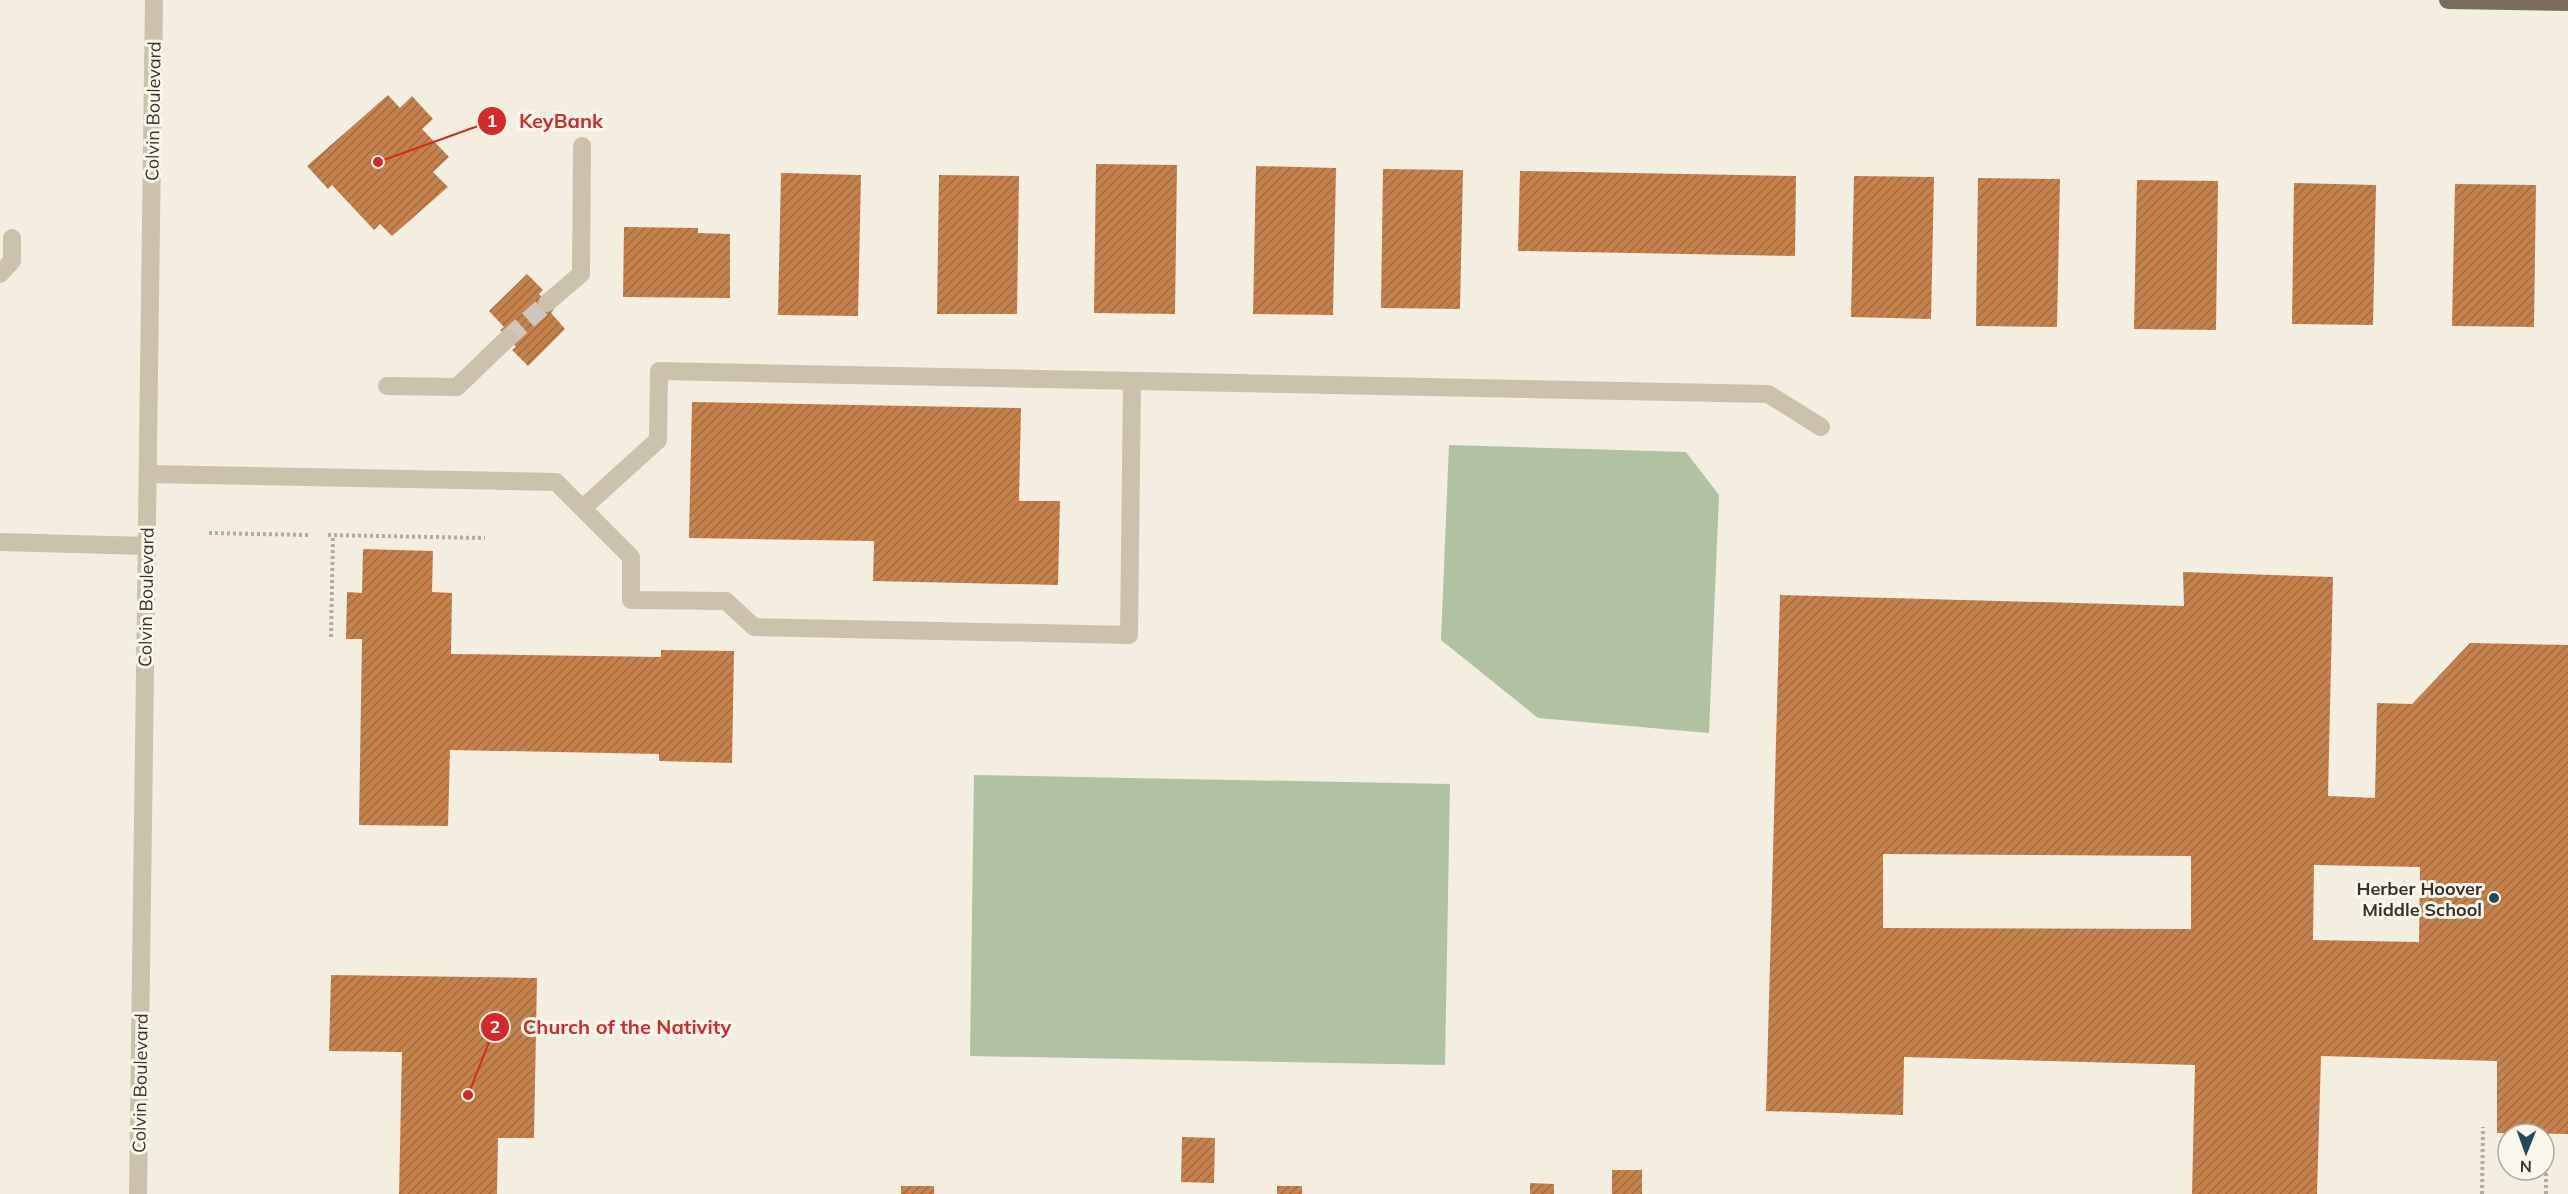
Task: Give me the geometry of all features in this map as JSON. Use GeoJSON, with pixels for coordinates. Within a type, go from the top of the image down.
{"type":"FeatureCollection","features":[{"type":"Feature","properties":{"kind":"main road"},"geometry":{"type":"LineString","coordinates":[[2448,0],[2568,2]]}},
{"type":"Feature","properties":{"kind":"street","name":"Colvin Boulevard"},"geometry":{"type":"LineString","coordinates":[[138,1194],[154,0]]}},
{"type":"Feature","properties":{"kind":"street"},"geometry":{"type":"LineString","coordinates":[[547,303],[581,274],[582,146]]}},
{"type":"Feature","properties":{"kind":"street"},"geometry":{"type":"LineString","coordinates":[[0,274],[12,261],[12,238]]}},
{"type":"Feature","properties":{"kind":"street"},"geometry":{"type":"LineString","coordinates":[[387,386],[458,387],[508,338]]}},
{"type":"Feature","properties":{"kind":"street"},"geometry":{"type":"LineString","coordinates":[[583,508],[658,440],[659,371],[1768,394],[1821,427]]}},
{"type":"Feature","properties":{"kind":"street"},"geometry":{"type":"LineString","coordinates":[[148,474],[556,482],[631,557],[632,600],[726,602],[754,627],[1129,635],[1132,381]]}},
{"type":"Feature","properties":{"kind":"street"},"geometry":{"type":"LineString","coordinates":[[0,542],[147,546]]}},
{"type":"Feature","properties":{"kind":"path"},"geometry":{"type":"LineString","coordinates":[[209,533],[308,535]]}},
{"type":"Feature","properties":{"kind":"path"},"geometry":{"type":"LineString","coordinates":[[332,637],[330,535],[485,538]]}},
{"type":"Feature","properties":{"kind":"path"},"geometry":{"type":"LineString","coordinates":[[2482,1194],[2483,1127]]}},
{"type":"Feature","properties":{"kind":"green space"},"geometry":{"type":"Polygon","coordinates":[[[1449,445],[1686,452],[1719,495],[1709,733],[1538,718],[1441,640],[1449,445]]]}},
{"type":"Feature","properties":{"kind":"green space"},"geometry":{"type":"Polygon","coordinates":[[[974,775],[1450,784],[1445,1065],[970,1056],[974,775]]]}},
{"type":"Feature","properties":{"kind":"building"},"geometry":{"type":"Polygon","coordinates":[[[388,95],[400,108],[412,96],[433,119],[422,129],[449,157],[433,172],[448,187],[392,236],[380,224],[374,230],[332,185],[328,189],[307,166],[388,95]]]}},
{"type":"Feature","properties":{"kind":"building"},"geometry":{"type":"Polygon","coordinates":[[[1096,164],[1177,165],[1175,314],[1094,313],[1096,164]]]}},
{"type":"Feature","properties":{"kind":"building"},"geometry":{"type":"Polygon","coordinates":[[[1256,166],[1336,168],[1333,315],[1253,314],[1256,166]]]}},
{"type":"Feature","properties":{"kind":"building"},"geometry":{"type":"Polygon","coordinates":[[[1383,169],[1463,170],[1460,309],[1381,308],[1383,169]]]}},
{"type":"Feature","properties":{"kind":"building"},"geometry":{"type":"Polygon","coordinates":[[[1520,171],[1796,176],[1795,256],[1518,251],[1520,171]]]}},
{"type":"Feature","properties":{"kind":"building"},"geometry":{"type":"Polygon","coordinates":[[[781,173],[861,175],[858,316],[778,315],[781,173]]]}},
{"type":"Feature","properties":{"kind":"building"},"geometry":{"type":"Polygon","coordinates":[[[939,175],[1019,176],[1017,314],[937,314],[939,175]]]}},
{"type":"Feature","properties":{"kind":"building"},"geometry":{"type":"Polygon","coordinates":[[[1854,176],[1934,177],[1931,319],[1851,317],[1854,176]]]}},
{"type":"Feature","properties":{"kind":"building"},"geometry":{"type":"Polygon","coordinates":[[[1978,178],[2060,179],[2057,327],[1976,326],[1978,178]]]}},
{"type":"Feature","properties":{"kind":"building"},"geometry":{"type":"Polygon","coordinates":[[[2137,180],[2218,181],[2216,330],[2134,329],[2137,180]]]}},
{"type":"Feature","properties":{"kind":"building"},"geometry":{"type":"Polygon","coordinates":[[[2294,183],[2376,185],[2373,325],[2292,324],[2294,183]]]}},
{"type":"Feature","properties":{"kind":"building"},"geometry":{"type":"Polygon","coordinates":[[[2455,184],[2536,185],[2534,327],[2452,326],[2455,184]]]}},
{"type":"Feature","properties":{"kind":"building"},"geometry":{"type":"Polygon","coordinates":[[[624,227],[698,228],[698,233],[730,234],[730,298],[623,297],[624,227]]]}},
{"type":"Feature","properties":{"kind":"building"},"geometry":{"type":"Polygon","coordinates":[[[527,274],[543,290],[539,294],[554,309],[551,313],[565,329],[528,366],[512,350],[516,347],[500,330],[504,327],[489,311],[527,274]]]}},
{"type":"Feature","properties":{"kind":"building"},"geometry":{"type":"Polygon","coordinates":[[[692,402],[1021,408],[1019,501],[1060,501],[1058,585],[873,581],[874,541],[689,538],[692,402]]]}},
{"type":"Feature","properties":{"kind":"building"},"geometry":{"type":"Polygon","coordinates":[[[363,549],[433,551],[432,592],[452,593],[451,654],[661,657],[661,650],[734,651],[732,763],[659,761],[659,754],[450,750],[448,826],[359,825],[362,639],[346,639],[347,592],[362,593],[363,549]]]}},
{"type":"Feature","properties":{"kind":"building","name":"Herber Hoover Middle School"},"geometry":{"type":"Polygon","coordinates":[[[2183,572],[2333,577],[2328,796],[2375,798],[2377,703],[2412,704],[2470,643],[2568,645],[2568,1134],[2556,1134],[2556,1122],[2497,1122],[2497,1061],[2321,1056],[2317,1194],[2192,1194],[2195,1065],[1904,1057],[1903,1115],[1766,1111],[1780,595],[2184,606],[2183,572]],[[1883,854],[1883,928],[2191,929],[2191,856],[1883,854]],[[2314,865],[2313,940],[2419,942],[2420,867],[2314,865]]]}},
{"type":"Feature","properties":{"kind":"building"},"geometry":{"type":"Polygon","coordinates":[[[331,975],[537,978],[534,1138],[498,1138],[497,1194],[399,1194],[402,1052],[329,1051],[331,975]]]}},
{"type":"Feature","properties":{"kind":"building"},"geometry":{"type":"Polygon","coordinates":[[[1182,1137],[1215,1138],[1214,1183],[1181,1182],[1182,1137]]]}},
{"type":"Feature","properties":{"kind":"building"},"geometry":{"type":"Polygon","coordinates":[[[1612,1170],[1642,1170],[1642,1194],[1612,1194],[1612,1170]]]}},
{"type":"Feature","properties":{"kind":"building"},"geometry":{"type":"Polygon","coordinates":[[[1530,1183],[1554,1184],[1554,1194],[1530,1194],[1530,1183]]]}},
{"type":"Feature","properties":{"kind":"building"},"geometry":{"type":"Polygon","coordinates":[[[901,1186],[934,1186],[934,1194],[901,1194],[901,1186]]]}},
{"type":"Feature","properties":{"kind":"building"},"geometry":{"type":"Polygon","coordinates":[[[1277,1186],[1302,1186],[1302,1194],[1277,1194],[1277,1186]]]}},
{"type":"Feature","properties":{"kind":"tunnel"},"geometry":{"type":"LineString","coordinates":[[508,338],[547,303]]}},
{"type":"Feature","properties":{"kind":"place","name":"KeyBank"},"geometry":{"type":"Point","coordinates":[378,162]}},
{"type":"Feature","properties":{"kind":"place","name":"Herber Hoover Middle School"},"geometry":{"type":"Point","coordinates":[2494,898]}},
{"type":"Feature","properties":{"kind":"place","name":"Church of the Nativity"},"geometry":{"type":"Point","coordinates":[468,1095]}}]}
